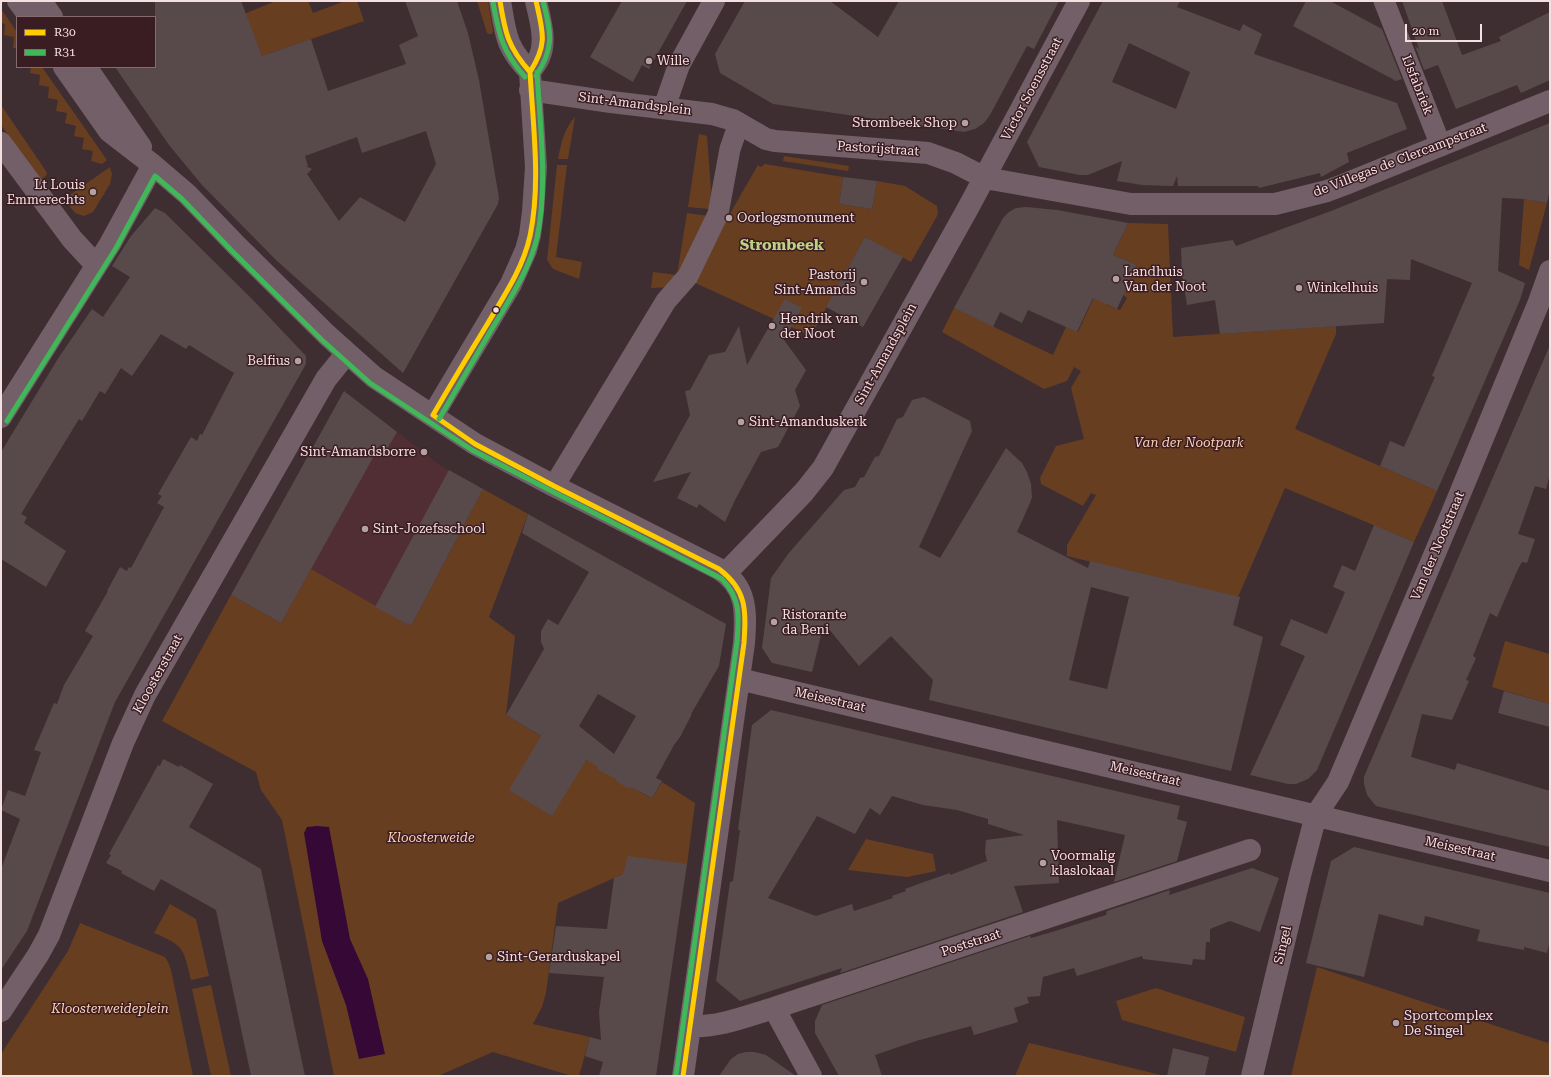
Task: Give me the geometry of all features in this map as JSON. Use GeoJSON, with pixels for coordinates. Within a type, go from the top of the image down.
{"type":"FeatureCollection","features":[{"type":"Feature","properties":{"kind":"street"},"geometry":{"type":"LineString","coordinates":[[18,1],[29,16]]}},
{"type":"Feature","properties":{"kind":"street"},"geometry":{"type":"LineString","coordinates":[[41,1],[51,16]]}},
{"type":"Feature","properties":{"kind":"street"},"geometry":{"type":"LineString","coordinates":[[500,1],[506,38],[510,48],[530,81]]}},
{"type":"Feature","properties":{"kind":"street"},"geometry":{"type":"LineString","coordinates":[[433,415],[511,284],[526,250],[530,235],[535,180],[530,81],[541,53],[542,42],[536,1]]}},
{"type":"Feature","properties":{"kind":"street"},"geometry":{"type":"LineString","coordinates":[[664,108],[679,65],[714,1]]}},
{"type":"Feature","properties":{"kind":"street","name":"Victor Soensstraat"},"geometry":{"type":"LineString","coordinates":[[985,178],[1079,1]]}},
{"type":"Feature","properties":{"kind":"street","name":"IJsfabriek"},"geometry":{"type":"LineString","coordinates":[[1384,1],[1441,146]]}},
{"type":"Feature","properties":{"kind":"street"},"geometry":{"type":"LineString","coordinates":[[65,68],[109,131],[187,194],[237,246],[348,354],[374,377],[475,444],[554,486],[726,573],[741,592],[744,602],[746,622],[740,679],[683,1076]]}},
{"type":"Feature","properties":{"kind":"street"},"geometry":{"type":"LineString","coordinates":[[87,68],[153,165]]}},
{"type":"Feature","properties":{"kind":"street","name":"Sint-Amandsplein"},"geometry":{"type":"LineString","coordinates":[[530,81],[611,102],[712,114],[739,123],[766,139]]}},
{"type":"Feature","properties":{"kind":"street","name":"de Villegas de Clercampstraat"},"geometry":{"type":"LineString","coordinates":[[985,178],[1131,204],[1276,204],[1327,191],[1550,101]]}},
{"type":"Feature","properties":{"kind":"street"},"geometry":{"type":"LineString","coordinates":[[554,486],[666,301],[688,276],[718,214],[730,149],[739,123]]}},
{"type":"Feature","properties":{"kind":"street","name":"Pastorijstraat"},"geometry":{"type":"LineString","coordinates":[[766,139],[775,142],[792,144],[928,153],[956,163],[985,178]]}},
{"type":"Feature","properties":{"kind":"street"},"geometry":{"type":"LineString","coordinates":[[1,143],[72,239],[96,265]]}},
{"type":"Feature","properties":{"kind":"street"},"geometry":{"type":"LineString","coordinates":[[1,417],[110,244],[153,165]]}},
{"type":"Feature","properties":{"kind":"street","name":"Sint-Amandsplein"},"geometry":{"type":"LineString","coordinates":[[726,573],[817,477],[985,178]]}},
{"type":"Feature","properties":{"kind":"street","name":"Van der Nootstraat"},"geometry":{"type":"LineString","coordinates":[[1316,815],[1338,782],[1452,513],[1539,302],[1550,271]]}},
{"type":"Feature","properties":{"kind":"street","name":"Kloosterstraat"},"geometry":{"type":"LineString","coordinates":[[1,1011],[38,955],[49,935],[122,743],[145,694],[326,379],[348,354]]}},
{"type":"Feature","properties":{"kind":"street","name":"Meisestraat"},"geometry":{"type":"LineString","coordinates":[[740,679],[1550,870]]}},
{"type":"Feature","properties":{"kind":"street","name":"Singel"},"geometry":{"type":"LineString","coordinates":[[1252,1076],[1316,815]]}},
{"type":"Feature","properties":{"kind":"street","name":"Poststraat"},"geometry":{"type":"LineString","coordinates":[[690,1026],[699,1027],[720,1024],[774,1008],[1250,850]]}},
{"type":"Feature","properties":{"kind":"street"},"geometry":{"type":"LineString","coordinates":[[774,1008],[812,1076]]}},
{"type":"Feature","properties":{"kind":"shaded area","name":"Sint-Jozefsschool"},"geometry":{"type":"Polygon","coordinates":[[[342,397],[352,397],[441,466],[483,489],[411,626],[375,607],[281,623],[231,595],[342,397]]]}},
{"type":"Feature","properties":{"kind":"shaded area"},"geometry":{"type":"Polygon","coordinates":[[[307,827],[329,827],[350,939],[368,979],[385,1054],[359,1059],[346,1005],[322,941],[304,833],[307,827]]]}},
{"type":"Feature","properties":{"kind":"green space"},"geometry":{"type":"Polygon","coordinates":[[[276,1],[308,1],[313,13],[345,1],[357,1],[364,21],[262,56],[244,14],[276,1]]]}},
{"type":"Feature","properties":{"kind":"green space"},"geometry":{"type":"Polygon","coordinates":[[[477,1],[488,1],[493,31],[492,34],[487,33],[477,1]]]}},
{"type":"Feature","properties":{"kind":"green space"},"geometry":{"type":"Polygon","coordinates":[[[1,9],[16,31],[16,48],[13,48],[14,37],[4,35],[5,24],[1,23],[1,9]]]}},
{"type":"Feature","properties":{"kind":"green space"},"geometry":{"type":"Polygon","coordinates":[[[31,68],[43,68],[107,160],[102,164],[91,161],[93,151],[82,149],[84,138],[74,136],[76,126],[65,123],[67,113],[56,111],[58,100],[48,98],[49,87],[39,85],[40,75],[30,73],[31,68]]]}},
{"type":"Feature","properties":{"kind":"green space"},"geometry":{"type":"Polygon","coordinates":[[[1,105],[46,171],[47,174],[44,178],[40,179],[37,176],[1,125],[1,105]]]}},
{"type":"Feature","properties":{"kind":"green space"},"geometry":{"type":"Polygon","coordinates":[[[575,117],[568,159],[558,159],[566,131],[575,117]]]}},
{"type":"Feature","properties":{"kind":"green space"},"geometry":{"type":"Polygon","coordinates":[[[699,134],[707,136],[711,190],[709,209],[688,207],[699,134]]]}},
{"type":"Feature","properties":{"kind":"green space"},"geometry":{"type":"Polygon","coordinates":[[[784,156],[849,166],[848,171],[783,161],[784,156]]]}},
{"type":"Feature","properties":{"kind":"green space"},"geometry":{"type":"Polygon","coordinates":[[[765,164],[843,177],[839,204],[872,209],[877,181],[905,186],[937,206],[937,216],[911,262],[865,237],[811,336],[691,281],[758,165],[761,167],[765,164]]]}},
{"type":"Feature","properties":{"kind":"green space"},"geometry":{"type":"Polygon","coordinates":[[[557,165],[567,165],[556,257],[582,262],[579,279],[553,269],[547,260],[557,165]]]}},
{"type":"Feature","properties":{"kind":"green space"},"geometry":{"type":"Polygon","coordinates":[[[110,167],[112,174],[110,184],[93,212],[84,216],[75,213],[64,199],[110,167]]]}},
{"type":"Feature","properties":{"kind":"green space"},"geometry":{"type":"Polygon","coordinates":[[[1524,199],[1547,203],[1529,270],[1519,265],[1524,199]]]}},
{"type":"Feature","properties":{"kind":"green space"},"geometry":{"type":"Polygon","coordinates":[[[687,213],[709,216],[671,287],[651,288],[653,272],[677,275],[687,213]]]}},
{"type":"Feature","properties":{"kind":"green space","name":"Van der Nootpark"},"geometry":{"type":"Polygon","coordinates":[[[1128,223],[1168,224],[1173,337],[1336,326],[1336,334],[1295,429],[1437,491],[1414,542],[1285,488],[1238,597],[1067,556],[1067,545],[1096,495],[1091,493],[1083,506],[1041,484],[1040,478],[1056,446],[1084,439],[1071,388],[1081,371],[1074,367],[1067,381],[1044,389],[942,332],[954,308],[1053,355],[1066,327],[1078,332],[1096,293],[1110,298],[1107,305],[1120,310],[1127,298],[1123,295],[1137,265],[1113,255],[1128,223]]]}},
{"type":"Feature","properties":{"kind":"green space","name":"Kloosterweide"},"geometry":{"type":"Polygon","coordinates":[[[483,489],[528,514],[489,617],[515,636],[506,715],[545,739],[585,760],[614,770],[616,781],[637,785],[640,792],[652,798],[662,782],[695,803],[687,865],[623,874],[558,903],[546,993],[542,1007],[533,1024],[590,1037],[579,1076],[572,1076],[493,1052],[438,1076],[334,1076],[282,820],[261,790],[256,772],[162,721],[231,595],[281,623],[311,569],[411,626],[483,489]]]}},
{"type":"Feature","properties":{"kind":"green space"},"geometry":{"type":"Polygon","coordinates":[[[1505,641],[1550,654],[1550,704],[1492,687],[1505,641]]]}},
{"type":"Feature","properties":{"kind":"green space"},"geometry":{"type":"Polygon","coordinates":[[[866,839],[933,854],[936,871],[907,877],[848,870],[866,839]]]}},
{"type":"Feature","properties":{"kind":"green space"},"geometry":{"type":"Polygon","coordinates":[[[170,904],[196,919],[209,976],[191,980],[184,954],[181,949],[172,941],[154,933],[170,904]]]}},
{"type":"Feature","properties":{"kind":"green space","name":"Kloosterweideplein"},"geometry":{"type":"Polygon","coordinates":[[[80,923],[165,957],[171,970],[193,1076],[1,1076],[1,1054],[68,951],[80,923]]]}},
{"type":"Feature","properties":{"kind":"green space","name":"Sportcomplex De Singel"},"geometry":{"type":"Polygon","coordinates":[[[1317,967],[1548,1043],[1550,1037],[1550,1076],[1291,1076],[1317,967]]]}},
{"type":"Feature","properties":{"kind":"green space"},"geometry":{"type":"Polygon","coordinates":[[[211,985],[231,1076],[211,1076],[192,989],[211,985]]]}},
{"type":"Feature","properties":{"kind":"green space"},"geometry":{"type":"Polygon","coordinates":[[[1156,988],[1245,1017],[1236,1052],[1122,1020],[1116,1001],[1156,988]]]}},
{"type":"Feature","properties":{"kind":"green space"},"geometry":{"type":"Polygon","coordinates":[[[1029,1043],[1038,1045],[1165,1076],[1015,1076],[1029,1043]]]}},
{"type":"Feature","properties":{"kind":"building"},"geometry":{"type":"Polygon","coordinates":[[[155,1],[241,1],[262,56],[311,39],[328,91],[406,64],[399,45],[418,36],[405,1],[457,1],[468,33],[479,80],[499,198],[498,204],[403,373],[277,261],[202,185],[169,145],[116,68],[156,68],[155,1]],[[426,131],[362,153],[357,137],[305,156],[308,166],[306,166],[312,169],[307,174],[339,221],[360,197],[405,222],[436,164],[426,131]]]}},
{"type":"Feature","properties":{"kind":"building"},"geometry":{"type":"Polygon","coordinates":[[[622,1],[687,1],[649,69],[642,65],[633,82],[590,57],[622,1]]]}},
{"type":"Feature","properties":{"kind":"building"},"geometry":{"type":"Polygon","coordinates":[[[745,1],[830,1],[878,37],[899,1],[1059,1],[1034,49],[1027,46],[990,115],[984,123],[975,129],[964,132],[773,104],[720,73],[715,54],[745,1]]]}},
{"type":"Feature","properties":{"kind":"building"},"geometry":{"type":"Polygon","coordinates":[[[1103,1],[1180,1],[1177,7],[1240,31],[1243,24],[1262,34],[1254,54],[1397,103],[1407,129],[1347,153],[1349,162],[1321,177],[1320,173],[1259,188],[1258,186],[1178,186],[1177,176],[1173,186],[1142,185],[1117,181],[1122,161],[1088,175],[1080,175],[1039,167],[1027,142],[1103,1]],[[1129,43],[1112,82],[1176,109],[1190,72],[1129,43]]]}},
{"type":"Feature","properties":{"kind":"building"},"geometry":{"type":"Polygon","coordinates":[[[1306,1],[1330,1],[1382,29],[1402,79],[1396,81],[1293,26],[1306,1]]]}},
{"type":"Feature","properties":{"kind":"building"},"geometry":{"type":"Polygon","coordinates":[[[1402,1],[1442,1],[1462,55],[1501,41],[1499,37],[1550,12],[1550,80],[1521,93],[1517,85],[1456,109],[1438,65],[1424,70],[1415,46],[1419,49],[1402,1]]]}},
{"type":"Feature","properties":{"kind":"building"},"geometry":{"type":"Polygon","coordinates":[[[1550,123],[1550,188],[1547,203],[1524,199],[1502,198],[1498,271],[1525,283],[1520,300],[1437,491],[1380,466],[1390,441],[1404,447],[1435,377],[1432,376],[1472,283],[1411,259],[1410,280],[1387,279],[1384,323],[1220,334],[1215,300],[1187,305],[1182,275],[1181,248],[1233,240],[1236,246],[1331,211],[1550,123]]]}},
{"type":"Feature","properties":{"kind":"building"},"geometry":{"type":"Polygon","coordinates":[[[843,177],[877,181],[872,209],[839,204],[843,177]]]}},
{"type":"Feature","properties":{"kind":"building"},"geometry":{"type":"Polygon","coordinates":[[[1026,207],[1057,210],[1128,223],[1113,255],[1137,265],[1117,309],[1093,298],[1077,332],[1028,310],[1022,323],[1000,312],[993,327],[954,308],[1003,218],[1016,208],[1026,207]]]}},
{"type":"Feature","properties":{"kind":"building"},"geometry":{"type":"Polygon","coordinates":[[[155,208],[165,213],[253,300],[306,356],[306,364],[115,702],[27,931],[1,970],[1,869],[20,819],[1,810],[8,790],[25,796],[41,752],[34,750],[54,703],[57,704],[64,685],[93,636],[85,631],[120,567],[127,571],[129,567],[131,568],[164,507],[157,503],[162,496],[158,494],[191,437],[197,441],[200,434],[202,435],[234,373],[189,345],[186,349],[161,334],[132,376],[121,368],[105,394],[100,391],[82,421],[79,419],[21,514],[27,517],[24,523],[66,551],[46,587],[1,559],[1,452],[59,357],[92,309],[103,317],[130,277],[112,266],[131,236],[155,208]]]}},
{"type":"Feature","properties":{"kind":"building","name":"Pastorij Sint-Amands"},"geometry":{"type":"Polygon","coordinates":[[[865,237],[903,257],[863,327],[826,307],[865,237]]]}},
{"type":"Feature","properties":{"kind":"building","name":"Sint-Amanduskerk"},"geometry":{"type":"Polygon","coordinates":[[[785,299],[802,308],[784,340],[806,370],[795,390],[800,406],[778,447],[761,452],[725,522],[699,504],[697,508],[677,498],[691,472],[653,482],[690,415],[685,391],[690,390],[709,355],[725,352],[739,326],[747,365],[785,299]]]}},
{"type":"Feature","properties":{"kind":"building"},"geometry":{"type":"Polygon","coordinates":[[[1550,345],[1550,474],[1546,489],[1535,486],[1518,534],[1535,539],[1527,563],[1522,562],[1518,569],[1497,617],[1490,613],[1473,656],[1476,658],[1466,680],[1469,681],[1452,720],[1422,714],[1411,757],[1455,770],[1457,763],[1550,791],[1550,847],[1376,806],[1367,795],[1364,777],[1550,345]]]}},
{"type":"Feature","properties":{"kind":"building"},"geometry":{"type":"Polygon","coordinates":[[[344,391],[397,432],[387,449],[380,445],[281,623],[231,595],[344,391]]]}},
{"type":"Feature","properties":{"kind":"building"},"geometry":{"type":"Polygon","coordinates":[[[924,397],[970,421],[972,431],[919,547],[940,558],[1006,448],[1022,463],[1031,484],[1032,497],[1017,532],[1088,568],[1090,561],[1240,597],[1233,625],[1263,637],[1231,771],[929,700],[933,680],[891,636],[859,666],[824,623],[812,672],[772,663],[762,648],[771,578],[788,554],[844,490],[855,487],[860,478],[864,477],[875,457],[879,456],[897,419],[903,417],[912,400],[924,397]],[[1091,587],[1069,680],[1107,689],[1129,597],[1091,587]]]}},
{"type":"Feature","properties":{"kind":"building"},"geometry":{"type":"Polygon","coordinates":[[[449,470],[483,489],[411,626],[375,607],[449,470]]]}},
{"type":"Feature","properties":{"kind":"building"},"geometry":{"type":"Polygon","coordinates":[[[528,514],[726,624],[719,666],[656,778],[662,781],[652,798],[631,787],[628,788],[616,781],[616,779],[597,769],[598,767],[586,760],[552,816],[509,790],[541,736],[506,715],[544,649],[541,642],[541,631],[548,619],[558,625],[589,572],[522,533],[528,514]],[[598,694],[579,726],[614,754],[636,716],[598,694]]]}},
{"type":"Feature","properties":{"kind":"building"},"geometry":{"type":"Polygon","coordinates":[[[1374,525],[1414,542],[1317,770],[1308,779],[1296,784],[1288,784],[1250,775],[1305,656],[1280,645],[1291,619],[1327,634],[1345,592],[1333,587],[1342,565],[1355,571],[1374,525]]]}},
{"type":"Feature","properties":{"kind":"building"},"geometry":{"type":"Polygon","coordinates":[[[1504,691],[1550,704],[1550,727],[1498,713],[1504,691]]]}},
{"type":"Feature","properties":{"kind":"building"},"geometry":{"type":"Polygon","coordinates":[[[771,710],[1180,806],[1177,819],[1187,822],[1177,861],[1114,882],[1125,835],[1057,820],[1059,883],[1014,886],[1023,912],[840,973],[842,968],[740,1001],[716,981],[730,882],[733,881],[740,830],[738,830],[752,725],[771,710]],[[892,796],[880,815],[870,808],[855,834],[817,816],[768,898],[816,916],[852,904],[854,911],[893,898],[892,896],[906,891],[905,889],[950,873],[950,875],[987,861],[985,852],[986,840],[1024,835],[988,824],[988,819],[957,810],[923,805],[892,796]]]}},
{"type":"Feature","properties":{"kind":"building"},"geometry":{"type":"Polygon","coordinates":[[[163,759],[179,767],[180,765],[213,784],[189,827],[261,869],[305,1076],[251,1076],[216,910],[161,879],[154,891],[106,863],[111,855],[109,854],[158,765],[160,766],[163,759]]]}},
{"type":"Feature","properties":{"kind":"building"},"geometry":{"type":"Polygon","coordinates":[[[1354,847],[1550,893],[1550,940],[1547,953],[1524,947],[1524,950],[1477,941],[1480,930],[1425,916],[1423,926],[1379,914],[1364,977],[1306,963],[1331,861],[1354,847]]]}},
{"type":"Feature","properties":{"kind":"building"},"geometry":{"type":"Polygon","coordinates":[[[628,856],[687,864],[656,1076],[599,1076],[603,1062],[585,1056],[590,1037],[601,1040],[599,1012],[604,977],[549,973],[556,926],[607,929],[614,878],[623,874],[628,856]]]}},
{"type":"Feature","properties":{"kind":"building"},"geometry":{"type":"Polygon","coordinates":[[[1252,868],[1279,878],[1260,932],[1230,921],[1210,929],[1210,942],[1206,942],[1205,960],[1193,959],[1192,965],[1143,959],[1142,956],[1077,976],[1074,968],[1043,977],[1040,996],[1027,997],[1029,1003],[1014,1008],[1018,1022],[974,1035],[971,1026],[916,1041],[875,1055],[882,1076],[839,1076],[815,1033],[815,1021],[822,1005],[1030,936],[1031,938],[1106,915],[1107,911],[1170,890],[1169,895],[1252,868]]]}},
{"type":"Feature","properties":{"kind":"building"},"geometry":{"type":"Polygon","coordinates":[[[1173,1048],[1209,1057],[1205,1076],[1167,1076],[1173,1048]]]}},
{"type":"Feature","properties":{"kind":"building"},"geometry":{"type":"Polygon","coordinates":[[[746,1052],[766,1055],[796,1076],[719,1076],[731,1059],[738,1054],[746,1052]]]}},
{"type":"Feature","properties":{"kind":"transit line","name":"R30"},"geometry":{"type":"LineString","coordinates":[[500,1],[506,31],[512,47],[530,72]]}},
{"type":"Feature","properties":{"kind":"transit line","name":"R30"},"geometry":{"type":"LineString","coordinates":[[530,72],[536,62],[542,45],[541,21],[536,1]]}},
{"type":"Feature","properties":{"kind":"transit line","name":"R31"},"geometry":{"type":"LineString","coordinates":[[536,76],[546,57],[550,40],[548,22],[543,1]]}},
{"type":"Feature","properties":{"kind":"transit line","name":"R31"},"geometry":{"type":"LineString","coordinates":[[493,2],[497,24],[506,51],[525,77]]}},
{"type":"Feature","properties":{"kind":"transit line","name":"R30"},"geometry":{"type":"LineString","coordinates":[[433,415],[506,292],[518,270],[527,248],[533,216],[536,175],[530,72]]}},
{"type":"Feature","properties":{"kind":"transit line","name":"R31"},"geometry":{"type":"LineString","coordinates":[[439,419],[512,295],[534,250],[540,218],[543,176],[537,72]]}},
{"type":"Feature","properties":{"kind":"transit line","name":"R31"},"geometry":{"type":"LineString","coordinates":[[7,421],[116,248],[155,176],[182,199],[322,340],[370,383],[472,450],[722,579],[728,586],[736,601],[738,616],[737,642],[676,1075]]}},
{"type":"Feature","properties":{"kind":"transit line","name":"R30"},"geometry":{"type":"LineString","coordinates":[[433,415],[475,444],[554,486],[719,569],[728,577],[740,593],[743,602],[745,620],[744,643],[683,1076]]}},
{"type":"Feature","properties":{"kind":"place","name":"Wille"},"geometry":{"type":"Point","coordinates":[649,61]}},
{"type":"Feature","properties":{"kind":"place","name":"Strombeek Shop"},"geometry":{"type":"Point","coordinates":[965,123]}},
{"type":"Feature","properties":{"kind":"place","name":"Lt Louis Emmerechts"},"geometry":{"type":"Point","coordinates":[93,192]}},
{"type":"Feature","properties":{"kind":"place","name":"Oorlogsmonument"},"geometry":{"type":"Point","coordinates":[729,218]}},
{"type":"Feature","properties":{"kind":"place","name":"Landhuis Van der Noot"},"geometry":{"type":"Point","coordinates":[1116,279]}},
{"type":"Feature","properties":{"kind":"place","name":"Pastorij Sint-Amands"},"geometry":{"type":"Point","coordinates":[864,282]}},
{"type":"Feature","properties":{"kind":"place","name":"Winkelhuis"},"geometry":{"type":"Point","coordinates":[1299,288]}},
{"type":"Feature","properties":{"kind":"place","name":"Hendrik van der Noot"},"geometry":{"type":"Point","coordinates":[772,326]}},
{"type":"Feature","properties":{"kind":"place","name":"Belfius"},"geometry":{"type":"Point","coordinates":[298,361]}},
{"type":"Feature","properties":{"kind":"place","name":"Sint-Amanduskerk"},"geometry":{"type":"Point","coordinates":[741,422]}},
{"type":"Feature","properties":{"kind":"place","name":"Sint-Amandsborre"},"geometry":{"type":"Point","coordinates":[424,452]}},
{"type":"Feature","properties":{"kind":"place","name":"Sint-Jozefsschool"},"geometry":{"type":"Point","coordinates":[365,529]}},
{"type":"Feature","properties":{"kind":"place","name":"Ristorante da Beni"},"geometry":{"type":"Point","coordinates":[774,622]}},
{"type":"Feature","properties":{"kind":"place","name":"Voormalig klaslokaal"},"geometry":{"type":"Point","coordinates":[1043,863]}},
{"type":"Feature","properties":{"kind":"place","name":"Sint-Gerarduskapel"},"geometry":{"type":"Point","coordinates":[489,957]}},
{"type":"Feature","properties":{"kind":"place","name":"Sportcomplex De Singel"},"geometry":{"type":"Point","coordinates":[1396,1023]}},
{"type":"Feature","properties":{"kind":"district","name":"Strombeek"},"geometry":{"type":"Point","coordinates":[782,246]}}]}
